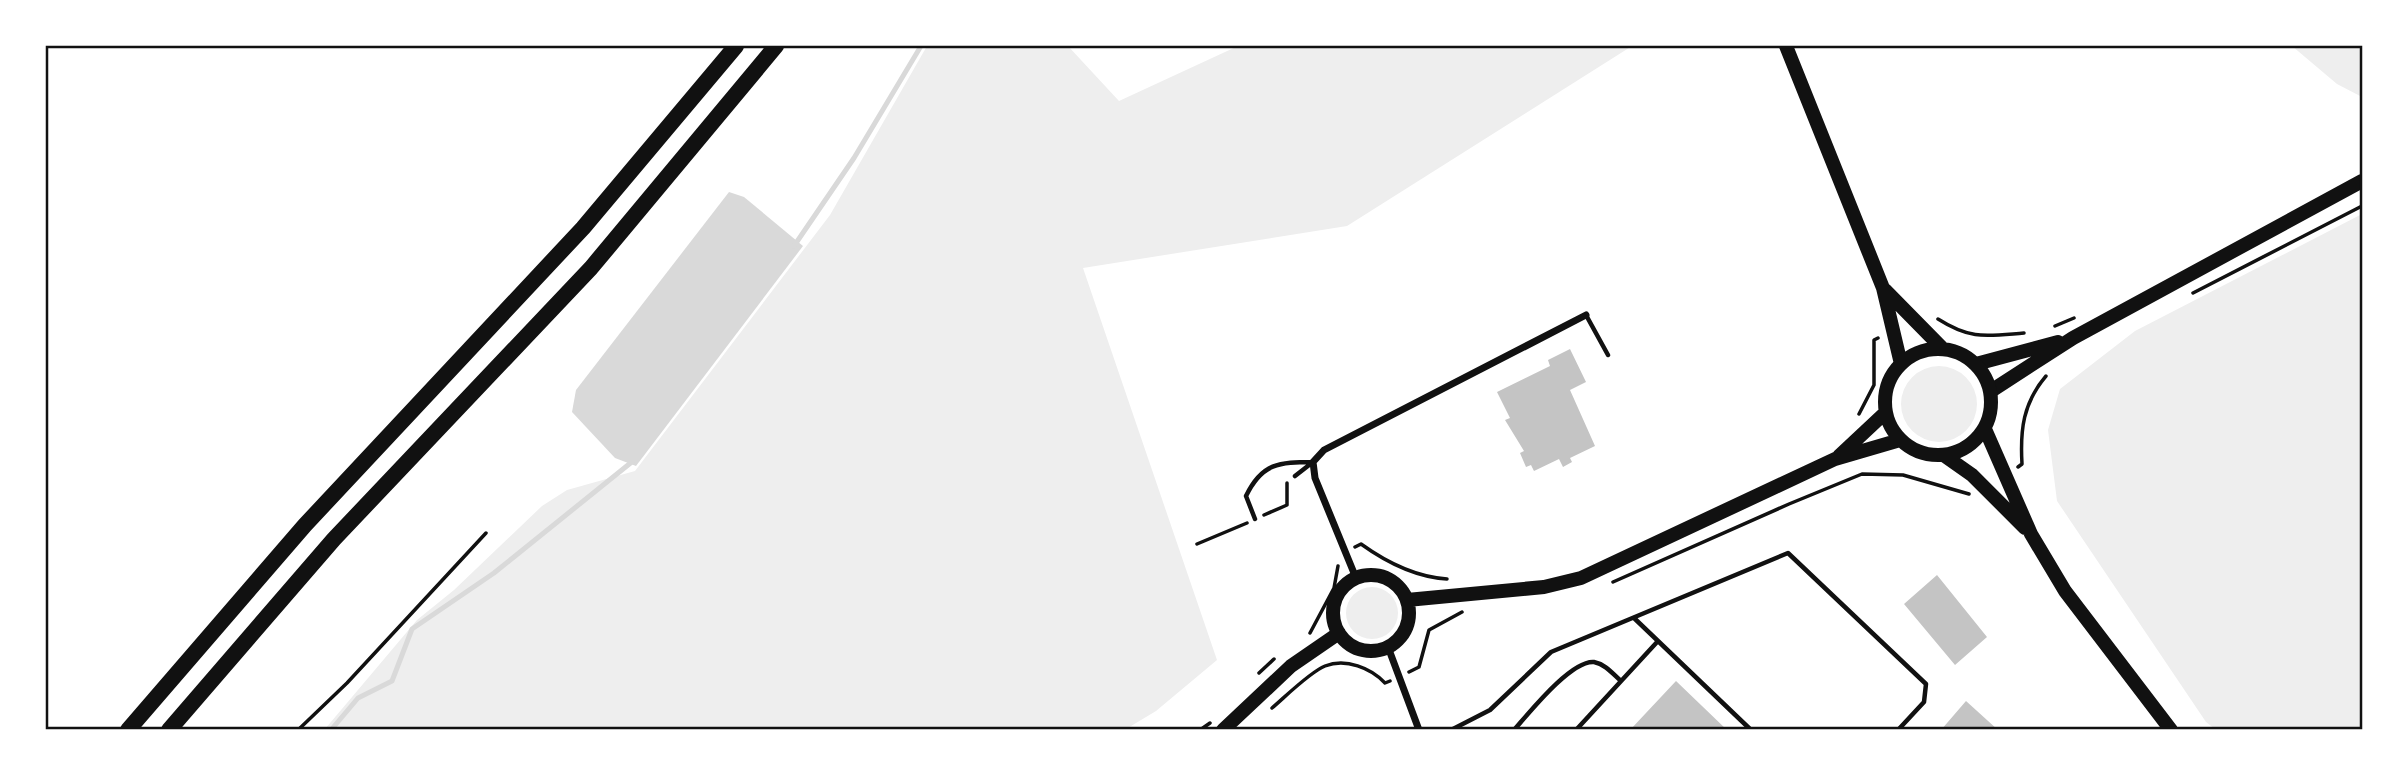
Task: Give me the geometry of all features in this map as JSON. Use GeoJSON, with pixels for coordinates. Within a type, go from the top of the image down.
{"type":"FeatureCollection","features":[{"type":"Feature","properties":{"kind":"highway"},"geometry":{"type":"LineString","coordinates":[[128,730],[305,524],[583,228],[736,46]]}},
{"type":"Feature","properties":{"kind":"highway"},"geometry":{"type":"LineString","coordinates":[[169,730],[334,539],[591,268],[776,46]]}},
{"type":"Feature","properties":{"kind":"main road"},"geometry":{"type":"LineString","coordinates":[[1786,46],[1883,288],[1900,364]]}},
{"type":"Feature","properties":{"kind":"main road"},"geometry":{"type":"LineString","coordinates":[[1991,391],[2073,338],[2362,181]]}},
{"type":"Feature","properties":{"kind":"main road"},"geometry":{"type":"LineString","coordinates":[[1883,288],[1944,349]]}},
{"type":"Feature","properties":{"kind":"main road"},"geometry":{"type":"LineString","coordinates":[[1976,364],[2073,338]]}},
{"type":"Feature","properties":{"kind":"main road"},"geometry":{"type":"LineString","coordinates":[[1928,349],[1944,349],[1961,354],[1976,364],[1991,391],[1991,410],[1985,429],[1978,439],[1958,454],[1945,456],[1920,453],[1900,440],[1886,412],[1887,386],[1900,364],[1928,349]]}},
{"type":"Feature","properties":{"kind":"main road"},"geometry":{"type":"LineString","coordinates":[[1835,459],[1886,412]]}},
{"type":"Feature","properties":{"kind":"main road"},"geometry":{"type":"LineString","coordinates":[[1985,429],[2031,534],[2065,591],[2171,730]]}},
{"type":"Feature","properties":{"kind":"main road"},"geometry":{"type":"LineString","coordinates":[[1407,600],[1544,587],[1581,578],[1835,459],[1900,440]]}},
{"type":"Feature","properties":{"kind":"main road"},"geometry":{"type":"LineString","coordinates":[[1945,456],[1972,475],[2031,534]]}},
{"type":"Feature","properties":{"kind":"main road"},"geometry":{"type":"LineString","coordinates":[[1368,575],[1392,581],[1407,600],[1408,622],[1397,641],[1388,647],[1366,650],[1346,641],[1339,633],[1334,621],[1337,595],[1356,578],[1368,575]]}},
{"type":"Feature","properties":{"kind":"main road"},"geometry":{"type":"LineString","coordinates":[[1223,730],[1291,666],[1339,633]]}},
{"type":"Feature","properties":{"kind":"street"},"geometry":{"type":"LineString","coordinates":[[1356,578],[1315,478],[1313,462],[1324,450],[1586,315]]}},
{"type":"Feature","properties":{"kind":"street"},"geometry":{"type":"LineString","coordinates":[[1388,647],[1419,730]]}},
{"type":"Feature","properties":{"kind":"lane"},"geometry":{"type":"LineString","coordinates":[[1586,315],[1608,355]]}},
{"type":"Feature","properties":{"kind":"lane"},"geometry":{"type":"LineString","coordinates":[[1255,519],[1246,496],[1255,479],[1269,467],[1287,462],[1313,462]]}},
{"type":"Feature","properties":{"kind":"lane"},"geometry":{"type":"LineString","coordinates":[[1295,476],[1313,462]]}},
{"type":"Feature","properties":{"kind":"lane"},"geometry":{"type":"LineString","coordinates":[[1451,730],[1490,710],[1551,652],[1788,553],[1926,684],[1924,702],[1898,730]]}},
{"type":"Feature","properties":{"kind":"lane"},"geometry":{"type":"LineString","coordinates":[[1634,618],[1751,730]]}},
{"type":"Feature","properties":{"kind":"lane"},"geometry":{"type":"LineString","coordinates":[[1576,730],[1658,641]]}},
{"type":"Feature","properties":{"kind":"lane"},"geometry":{"type":"LineString","coordinates":[[1514,730],[1581,664],[1594,662],[1604,666],[1621,681]]}},
{"type":"Feature","properties":{"kind":"path"},"geometry":{"type":"LineString","coordinates":[[1912,318],[1921,313],[1958,332],[1984,336],[2033,331]]}},
{"type":"Feature","properties":{"kind":"path"},"geometry":{"type":"LineString","coordinates":[[2053,327],[2076,317]]}},
{"type":"Feature","properties":{"kind":"path"},"geometry":{"type":"LineString","coordinates":[[1852,423],[1874,385],[1874,340],[1893,329]]}},
{"type":"Feature","properties":{"kind":"path"},"geometry":{"type":"LineString","coordinates":[[298,730],[347,683],[486,533]]}},
{"type":"Feature","properties":{"kind":"path"},"geometry":{"type":"LineString","coordinates":[[1303,644],[1319,621],[1334,588],[1339,564],[1336,556],[1345,551],[1361,544],[1380,557],[1411,571],[1451,579]]}},
{"type":"Feature","properties":{"kind":"path"},"geometry":{"type":"LineString","coordinates":[[1251,680],[1269,662],[1280,656]]}},
{"type":"Feature","properties":{"kind":"shaded area"},"geometry":{"type":"Polygon","coordinates":[[[927,46],[1068,46],[1119,101],[1238,46],[1632,46],[1347,226],[1083,268],[1217,660],[1156,711],[1126,729],[325,729],[417,620],[454,590],[542,506],[567,490],[635,471],[830,215],[927,46]]]}},
{"type":"Feature","properties":{"kind":"shaded area"},"geometry":{"type":"Polygon","coordinates":[[[2292,46],[2362,46],[2362,97],[2337,84],[2292,46]]]}},
{"type":"Feature","properties":{"kind":"shaded area"},"geometry":{"type":"Polygon","coordinates":[[[729,192],[744,197],[803,246],[636,466],[615,458],[572,412],[576,390],[729,192]]]}},
{"type":"Feature","properties":{"kind":"shaded area"},"geometry":{"type":"Polygon","coordinates":[[[2362,214],[2362,729],[2215,729],[2206,722],[2057,501],[2048,430],[2060,389],[2135,331],[2362,214]]]}},
{"type":"Feature","properties":{"kind":"shaded area"},"geometry":{"type":"Polygon","coordinates":[[[1939,366],[1953,369],[1966,377],[1974,390],[1977,404],[1974,418],[1966,431],[1953,439],[1939,442],[1925,439],[1912,431],[1904,418],[1901,404],[1904,390],[1912,377],[1925,369],[1939,366]]]}},
{"type":"Feature","properties":{"kind":"shaded area"},"geometry":{"type":"Polygon","coordinates":[[[1372,587],[1382,589],[1390,595],[1396,603],[1396,623],[1390,631],[1382,637],[1372,639],[1362,637],[1354,631],[1348,623],[1346,613],[1348,603],[1354,595],[1362,589],[1372,587]]]}},
{"type":"Feature","properties":{"kind":"building"},"geometry":{"type":"Polygon","coordinates":[[[1570,349],[1586,382],[1570,390],[1595,446],[1570,458],[1572,462],[1563,467],[1559,459],[1534,471],[1531,465],[1526,467],[1520,453],[1524,451],[1505,420],[1510,418],[1497,392],[1550,366],[1548,360],[1570,349]]]}},
{"type":"Feature","properties":{"kind":"building"},"geometry":{"type":"Polygon","coordinates":[[[1937,575],[1987,637],[1955,665],[1904,604],[1937,575]]]}},
{"type":"Feature","properties":{"kind":"building"},"geometry":{"type":"Polygon","coordinates":[[[1676,681],[1727,730],[1630,730],[1676,681]]]}},
{"type":"Feature","properties":{"kind":"building"},"geometry":{"type":"Polygon","coordinates":[[[1966,701],[1998,730],[1941,730],[1966,701]]]}},
{"type":"Feature","properties":{"kind":"waterway"},"geometry":{"type":"LineString","coordinates":[[794,246],[854,158],[921,46]]}},
{"type":"Feature","properties":{"kind":"waterway"},"geometry":{"type":"LineString","coordinates":[[331,730],[358,698],[392,681],[412,629],[494,573],[633,461]]}}]}
